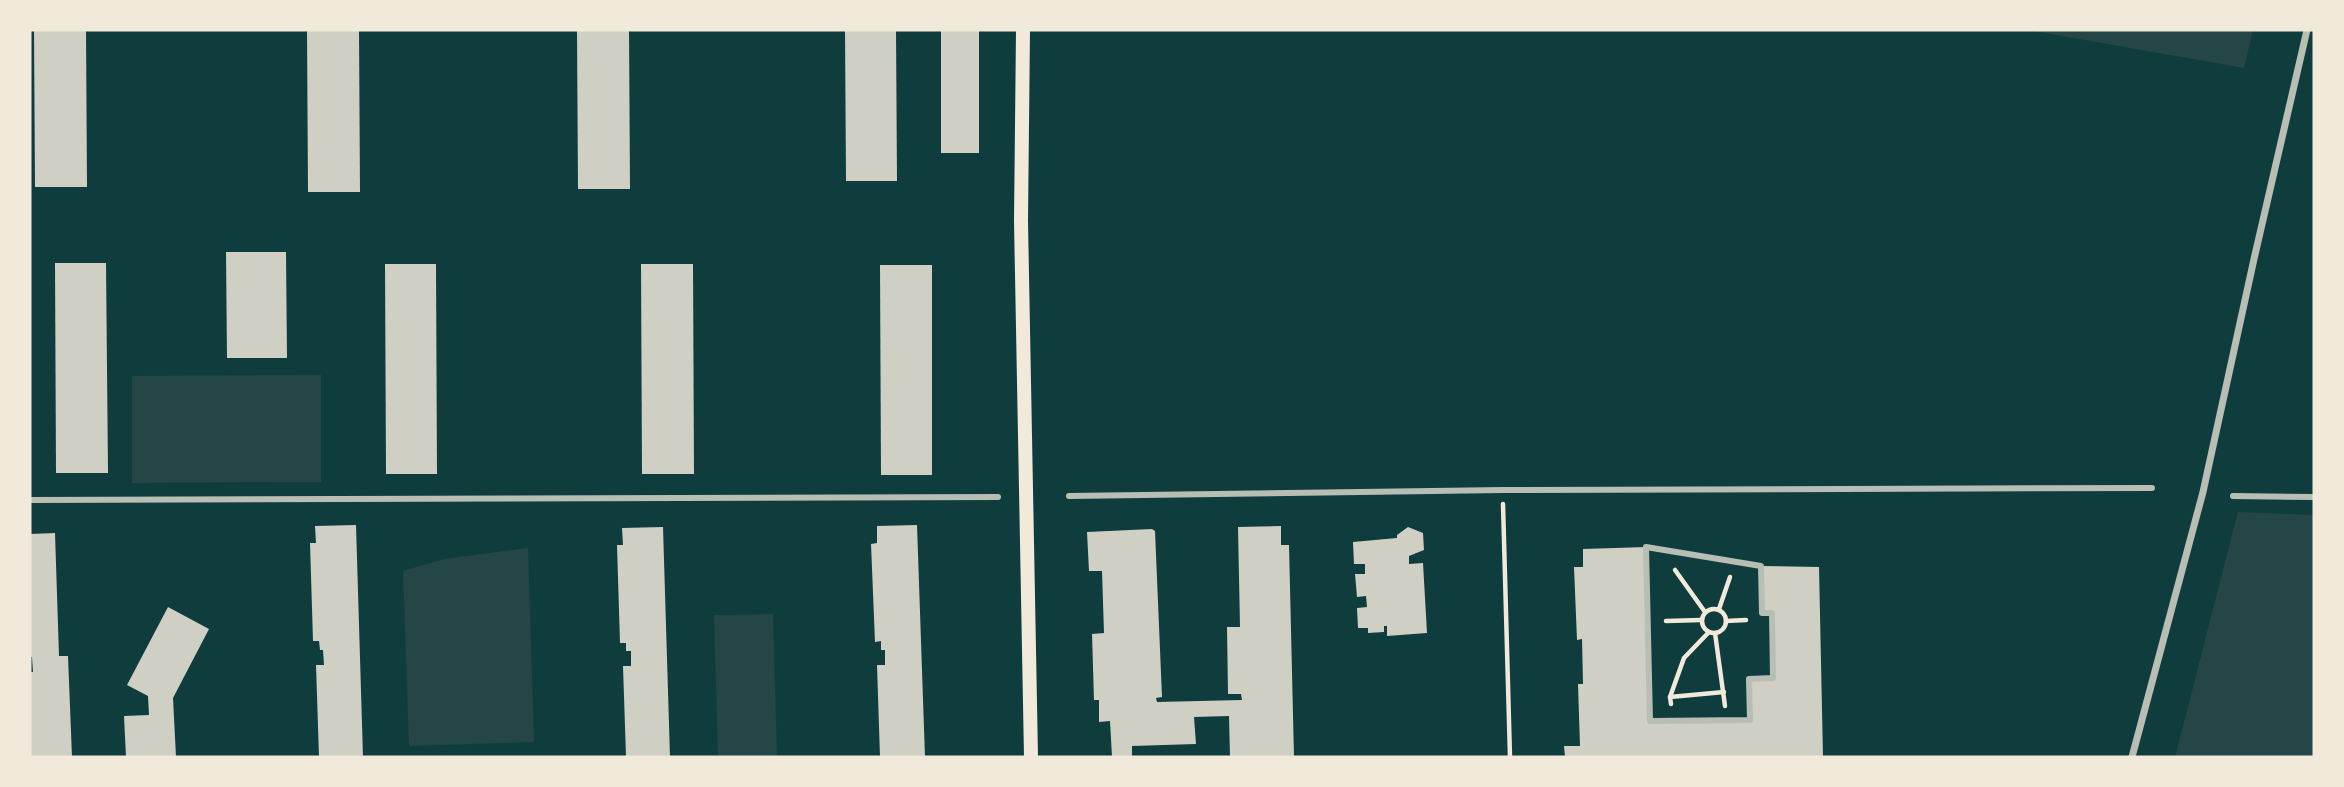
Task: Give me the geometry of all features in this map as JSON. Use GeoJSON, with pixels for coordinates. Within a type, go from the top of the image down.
{"type":"FeatureCollection","features":[{"type":"Feature","properties":{"kind":"main road"},"geometry":{"type":"LineString","coordinates":[[1023,30],[1021,221],[1031,757]]}},
{"type":"Feature","properties":{"kind":"street"},"geometry":{"type":"LineString","coordinates":[[2132,757],[2203,492],[2307,30]]}},
{"type":"Feature","properties":{"kind":"street"},"geometry":{"type":"LineString","coordinates":[[1069,496],[1503,490],[2152,488]]}},
{"type":"Feature","properties":{"kind":"street"},"geometry":{"type":"LineString","coordinates":[[2233,496],[2314,497]]}},
{"type":"Feature","properties":{"kind":"street"},"geometry":{"type":"LineString","coordinates":[[30,500],[998,497]]}},
{"type":"Feature","properties":{"kind":"street"},"geometry":{"type":"LineString","coordinates":[[1646,547],[1660,550],[1761,566],[1762,613],[1772,613],[1773,678],[1749,679],[1750,720],[1650,721],[1646,547]]}},
{"type":"Feature","properties":{"kind":"path"},"geometry":{"type":"LineString","coordinates":[[1503,490],[1510,757]]}},
{"type":"Feature","properties":{"kind":"path"},"geometry":{"type":"LineString","coordinates":[[1660,550],[1705,612]]}},
{"type":"Feature","properties":{"kind":"path"},"geometry":{"type":"LineString","coordinates":[[1719,609],[1730,576]]}},
{"type":"Feature","properties":{"kind":"path"},"geometry":{"type":"LineString","coordinates":[[1671,708],[1670,697],[1684,658],[1712,633],[1724,628],[1726,623],[1723,612],[1713,608],[1705,612],[1701,620],[1704,629],[1712,633]]}},
{"type":"Feature","properties":{"kind":"path"},"geometry":{"type":"LineString","coordinates":[[1667,621],[1701,620]]}},
{"type":"Feature","properties":{"kind":"path"},"geometry":{"type":"LineString","coordinates":[[1712,633],[1724,692],[1726,721]]}},
{"type":"Feature","properties":{"kind":"path"},"geometry":{"type":"LineString","coordinates":[[1670,697],[1724,692]]}},
{"type":"Feature","properties":{"kind":"shaded area"},"geometry":{"type":"Polygon","coordinates":[[[2028,30],[2253,30],[2244,68],[2028,30]]]}},
{"type":"Feature","properties":{"kind":"shaded area"},"geometry":{"type":"Polygon","coordinates":[[[321,375],[321,482],[132,483],[132,376],[321,375]]]}},
{"type":"Feature","properties":{"kind":"shaded area"},"geometry":{"type":"Polygon","coordinates":[[[2238,512],[2314,515],[2314,757],[2175,757],[2238,512]]]}},
{"type":"Feature","properties":{"kind":"shaded area"},"geometry":{"type":"Polygon","coordinates":[[[528,548],[534,742],[409,746],[403,571],[444,559],[528,548]]]}},
{"type":"Feature","properties":{"kind":"shaded area"},"geometry":{"type":"Polygon","coordinates":[[[773,614],[777,757],[718,757],[714,615],[773,614]]]}},
{"type":"Feature","properties":{"kind":"building"},"geometry":{"type":"Polygon","coordinates":[[[34,30],[86,30],[87,187],[35,187],[34,30]]]}},
{"type":"Feature","properties":{"kind":"building"},"geometry":{"type":"Polygon","coordinates":[[[307,30],[359,30],[360,192],[308,192],[307,30]]]}},
{"type":"Feature","properties":{"kind":"building"},"geometry":{"type":"Polygon","coordinates":[[[577,30],[629,30],[630,189],[578,189],[577,30]]]}},
{"type":"Feature","properties":{"kind":"building"},"geometry":{"type":"Polygon","coordinates":[[[845,30],[896,30],[897,181],[846,181],[845,30]]]}},
{"type":"Feature","properties":{"kind":"building"},"geometry":{"type":"Polygon","coordinates":[[[941,30],[979,30],[979,153],[941,153],[941,30]]]}},
{"type":"Feature","properties":{"kind":"building"},"geometry":{"type":"Polygon","coordinates":[[[226,252],[286,252],[287,358],[227,358],[226,252]]]}},
{"type":"Feature","properties":{"kind":"building"},"geometry":{"type":"Polygon","coordinates":[[[55,263],[106,263],[108,473],[56,473],[55,263]]]}},
{"type":"Feature","properties":{"kind":"building"},"geometry":{"type":"Polygon","coordinates":[[[385,264],[436,264],[437,474],[386,474],[385,264]]]}},
{"type":"Feature","properties":{"kind":"building"},"geometry":{"type":"Polygon","coordinates":[[[641,264],[693,264],[694,474],[642,474],[641,264]]]}},
{"type":"Feature","properties":{"kind":"building"},"geometry":{"type":"Polygon","coordinates":[[[880,265],[932,265],[932,475],[881,475],[880,265]]]}},
{"type":"Feature","properties":{"kind":"building"},"geometry":{"type":"Polygon","coordinates":[[[356,525],[363,757],[319,757],[316,665],[324,665],[319,641],[313,641],[310,543],[316,543],[315,526],[356,525]]]}},
{"type":"Feature","properties":{"kind":"building"},"geometry":{"type":"Polygon","coordinates":[[[917,525],[925,757],[880,757],[877,665],[885,665],[885,650],[881,650],[881,641],[875,642],[871,544],[877,543],[877,526],[917,525]]]}},
{"type":"Feature","properties":{"kind":"building"},"geometry":{"type":"Polygon","coordinates":[[[1281,526],[1281,545],[1289,545],[1294,757],[1230,757],[1229,716],[1194,717],[1196,744],[1132,746],[1132,757],[1112,757],[1110,721],[1099,722],[1099,700],[1094,700],[1092,634],[1104,633],[1102,571],[1089,571],[1087,532],[1155,531],[1162,697],[1156,698],[1157,702],[1242,700],[1241,694],[1228,694],[1227,627],[1240,627],[1238,527],[1281,526]]]}},
{"type":"Feature","properties":{"kind":"building"},"geometry":{"type":"Polygon","coordinates":[[[663,527],[670,757],[626,757],[623,666],[631,666],[631,651],[626,651],[626,643],[620,643],[617,545],[623,545],[622,528],[663,527]]]}},
{"type":"Feature","properties":{"kind":"building"},"geometry":{"type":"Polygon","coordinates":[[[1408,527],[1423,533],[1424,550],[1409,556],[1409,564],[1423,563],[1427,633],[1387,636],[1387,626],[1384,626],[1384,632],[1368,633],[1368,628],[1358,628],[1357,608],[1367,607],[1366,596],[1357,597],[1355,574],[1365,574],[1365,564],[1354,564],[1353,542],[1397,538],[1397,535],[1408,527]]]}},
{"type":"Feature","properties":{"kind":"building"},"geometry":{"type":"Polygon","coordinates":[[[55,533],[59,656],[68,656],[72,757],[30,757],[30,672],[33,672],[30,657],[30,534],[55,533]]]}},
{"type":"Feature","properties":{"kind":"building"},"geometry":{"type":"Polygon","coordinates":[[[1646,547],[1650,721],[1750,720],[1749,679],[1773,678],[1772,613],[1762,613],[1761,566],[1819,567],[1823,757],[1565,757],[1564,746],[1580,746],[1578,684],[1583,684],[1582,639],[1577,640],[1574,567],[1583,567],[1583,549],[1646,547]]]}},
{"type":"Feature","properties":{"kind":"building"},"geometry":{"type":"Polygon","coordinates":[[[168,607],[209,629],[173,698],[176,757],[126,757],[124,716],[149,715],[148,696],[127,685],[168,607]]]}}]}
